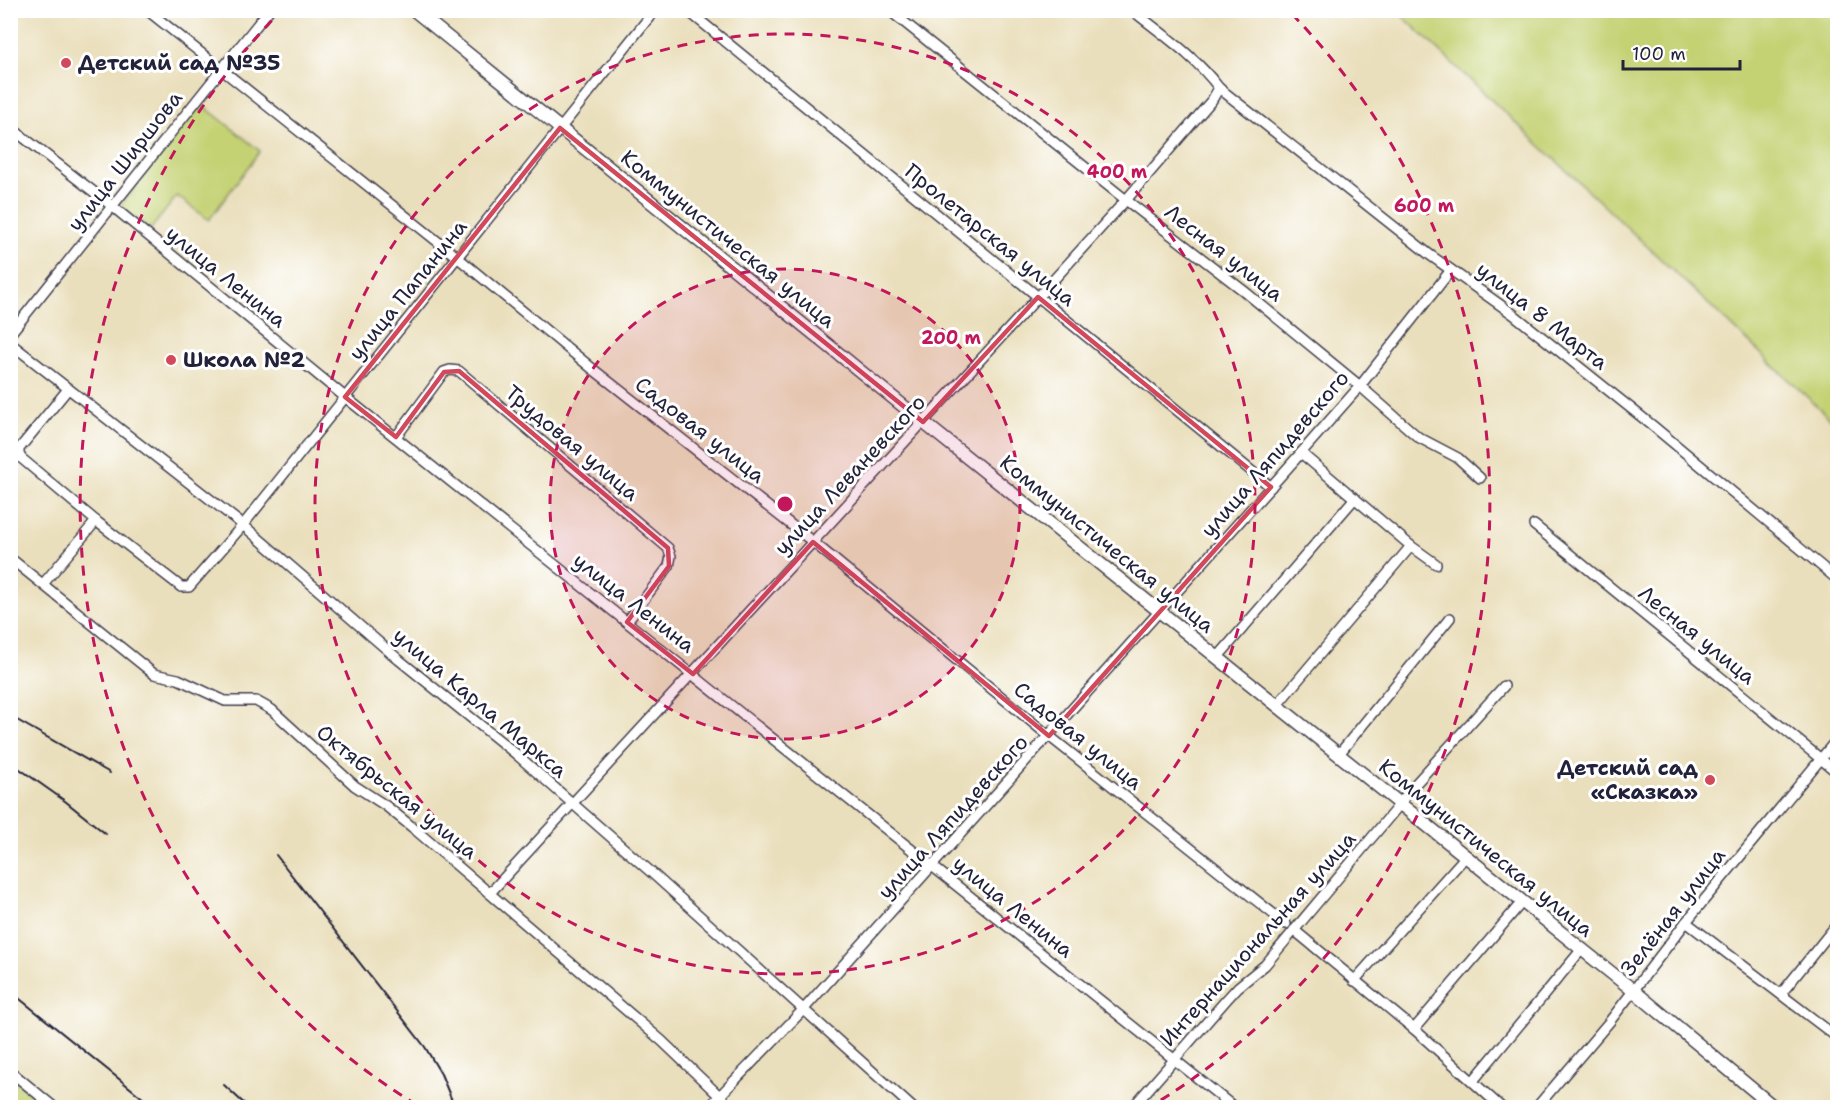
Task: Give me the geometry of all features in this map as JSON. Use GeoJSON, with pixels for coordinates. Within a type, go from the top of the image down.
{"type":"FeatureCollection","features":[{"type":"Feature","properties":{"kind":"street","name":"Садовая улица"},"geometry":{"type":"LineString","coordinates":[[147,10],[457,257],[594,370],[813,542],[1049,736],[1290,927],[1414,1029],[1502,1107]]}},
{"type":"Feature","properties":{"kind":"street","name":"улица Ширшова"},"geometry":{"type":"LineString","coordinates":[[10,334],[269,10]]}},
{"type":"Feature","properties":{"kind":"street","name":"Коммунистическая улица"},"geometry":{"type":"LineString","coordinates":[[414,10],[923,422],[1582,949],[1775,1107]]}},
{"type":"Feature","properties":{"kind":"street","name":"улица Папанина"},"geometry":{"type":"LineString","coordinates":[[96,520],[176,583],[186,587],[191,585],[243,525],[655,10]]}},
{"type":"Feature","properties":{"kind":"street","name":"Пролетарская улица"},"geometry":{"type":"LineString","coordinates":[[687,10],[1271,487]]}},
{"type":"Feature","properties":{"kind":"street","name":"Лесная улица"},"geometry":{"type":"LineString","coordinates":[[889,10],[1126,200],[1244,291],[1418,436],[1458,458],[1480,478]]}},
{"type":"Feature","properties":{"kind":"street"},"geometry":{"type":"LineString","coordinates":[[1132,10],[1195,61],[1210,75],[1219,88]]}},
{"type":"Feature","properties":{"kind":"street","name":"улица Леваневского"},"geometry":{"type":"LineString","coordinates":[[490,893],[1126,200],[1212,100],[1219,88]]}},
{"type":"Feature","properties":{"kind":"street","name":"улица 8 Марта"},"geometry":{"type":"LineString","coordinates":[[1219,88],[1451,270],[1498,302],[1645,419],[1838,580]]}},
{"type":"Feature","properties":{"kind":"street","name":"улица Ленина"},"geometry":{"type":"LineString","coordinates":[[10,127],[112,206],[345,397],[1235,1107]]}},
{"type":"Feature","properties":{"kind":"street","name":"улица Ляпидевского"},"geometry":{"type":"LineString","coordinates":[[708,1107],[803,1010],[1271,487],[1360,386],[1451,270]]}},
{"type":"Feature","properties":{"kind":"street","name":"улица Карла Маркса"},"geometry":{"type":"LineString","coordinates":[[10,343],[243,525],[398,660],[516,754],[913,1107]]}},
{"type":"Feature","properties":{"kind":"street","name":"Трудовая улица"},"geometry":{"type":"LineString","coordinates":[[396,437],[444,372],[459,371],[668,548],[671,556],[669,566],[627,622]]}},
{"type":"Feature","properties":{"kind":"street"},"geometry":{"type":"LineString","coordinates":[[43,584],[96,520],[19,454],[20,449],[68,389]]}},
{"type":"Feature","properties":{"kind":"street"},"geometry":{"type":"LineString","coordinates":[[1301,453],[1411,546],[1436,564]]}},
{"type":"Feature","properties":{"kind":"street"},"geometry":{"type":"LineString","coordinates":[[1217,658],[1355,498]]}},
{"type":"Feature","properties":{"kind":"street","name":"Лесная улица"},"geometry":{"type":"LineString","coordinates":[[1534,525],[1838,773]]}},
{"type":"Feature","properties":{"kind":"street"},"geometry":{"type":"LineString","coordinates":[[1277,705],[1411,546]]}},
{"type":"Feature","properties":{"kind":"street","name":"Октябрьская улица"},"geometry":{"type":"LineString","coordinates":[[10,558],[154,674],[178,679],[225,701],[256,701],[272,710],[355,786],[386,806],[662,1041],[732,1107]]}},
{"type":"Feature","properties":{"kind":"street"},"geometry":{"type":"LineString","coordinates":[[1339,754],[1450,618]]}},
{"type":"Feature","properties":{"kind":"street","name":"Интернациональная улица"},"geometry":{"type":"LineString","coordinates":[[1132,1107],[1238,987],[1265,965],[1290,927],[1504,686]]}},
{"type":"Feature","properties":{"kind":"street","name":"Зелёная улица"},"geometry":{"type":"LineString","coordinates":[[1536,1107],[1634,991],[1686,922],[1838,738]]}},
{"type":"Feature","properties":{"kind":"street"},"geometry":{"type":"LineString","coordinates":[[1354,981],[1466,856]]}},
{"type":"Feature","properties":{"kind":"street"},"geometry":{"type":"LineString","coordinates":[[1414,1029],[1522,902]]}},
{"type":"Feature","properties":{"kind":"street"},"geometry":{"type":"LineString","coordinates":[[1686,922],[1838,1038]]}},
{"type":"Feature","properties":{"kind":"street"},"geometry":{"type":"LineString","coordinates":[[1780,994],[1838,923]]}},
{"type":"Feature","properties":{"kind":"street"},"geometry":{"type":"LineString","coordinates":[[1473,1081],[1582,949]]}},
{"type":"Feature","properties":{"kind":"street"},"geometry":{"type":"LineString","coordinates":[[10,1071],[55,1107]]}},
{"type":"Feature","properties":{"kind":"highlighted area"},"geometry":{"type":"Polygon","coordinates":[[[560,128],[923,422],[1038,297],[1271,487],[1049,736],[813,542],[693,674],[627,622],[669,566],[668,548],[459,371],[444,372],[396,437],[345,397],[560,128]]]}},
{"type":"Feature","properties":{"kind":"green space"},"geometry":{"type":"Polygon","coordinates":[[[1397,11],[1837,11],[1837,425],[1397,11]]]}},
{"type":"Feature","properties":{"kind":"green space"},"geometry":{"type":"Polygon","coordinates":[[[200,103],[260,151],[209,220],[177,196],[150,230],[120,206],[200,103]]]}},
{"type":"Feature","properties":{"kind":"green space"},"geometry":{"type":"Polygon","coordinates":[[[11,1077],[48,1107],[11,1107],[11,1077]]]}},
{"type":"Feature","properties":{"kind":"railway"},"geometry":{"type":"LineString","coordinates":[[10,716],[110,773]]}},
{"type":"Feature","properties":{"kind":"railway"},"geometry":{"type":"LineString","coordinates":[[10,762],[106,834]]}},
{"type":"Feature","properties":{"kind":"railway"},"geometry":{"type":"LineString","coordinates":[[276,855],[425,1047],[441,1074],[455,1108]]}},
{"type":"Feature","properties":{"kind":"railway"},"geometry":{"type":"LineString","coordinates":[[10,991],[155,1108]]}},
{"type":"Feature","properties":{"kind":"railway"},"geometry":{"type":"LineString","coordinates":[[224,1085],[249,1108]]}},
{"type":"Feature","properties":{"kind":"place","name":"Детский сад №35"},"geometry":{"type":"Point","coordinates":[66,63]}},
{"type":"Feature","properties":{"kind":"place","name":"Школа №2"},"geometry":{"type":"Point","coordinates":[171,360]}},
{"type":"Feature","properties":{"kind":"place","name":"Детский сад «Сказка»"},"geometry":{"type":"Point","coordinates":[1710,780]}}]}
